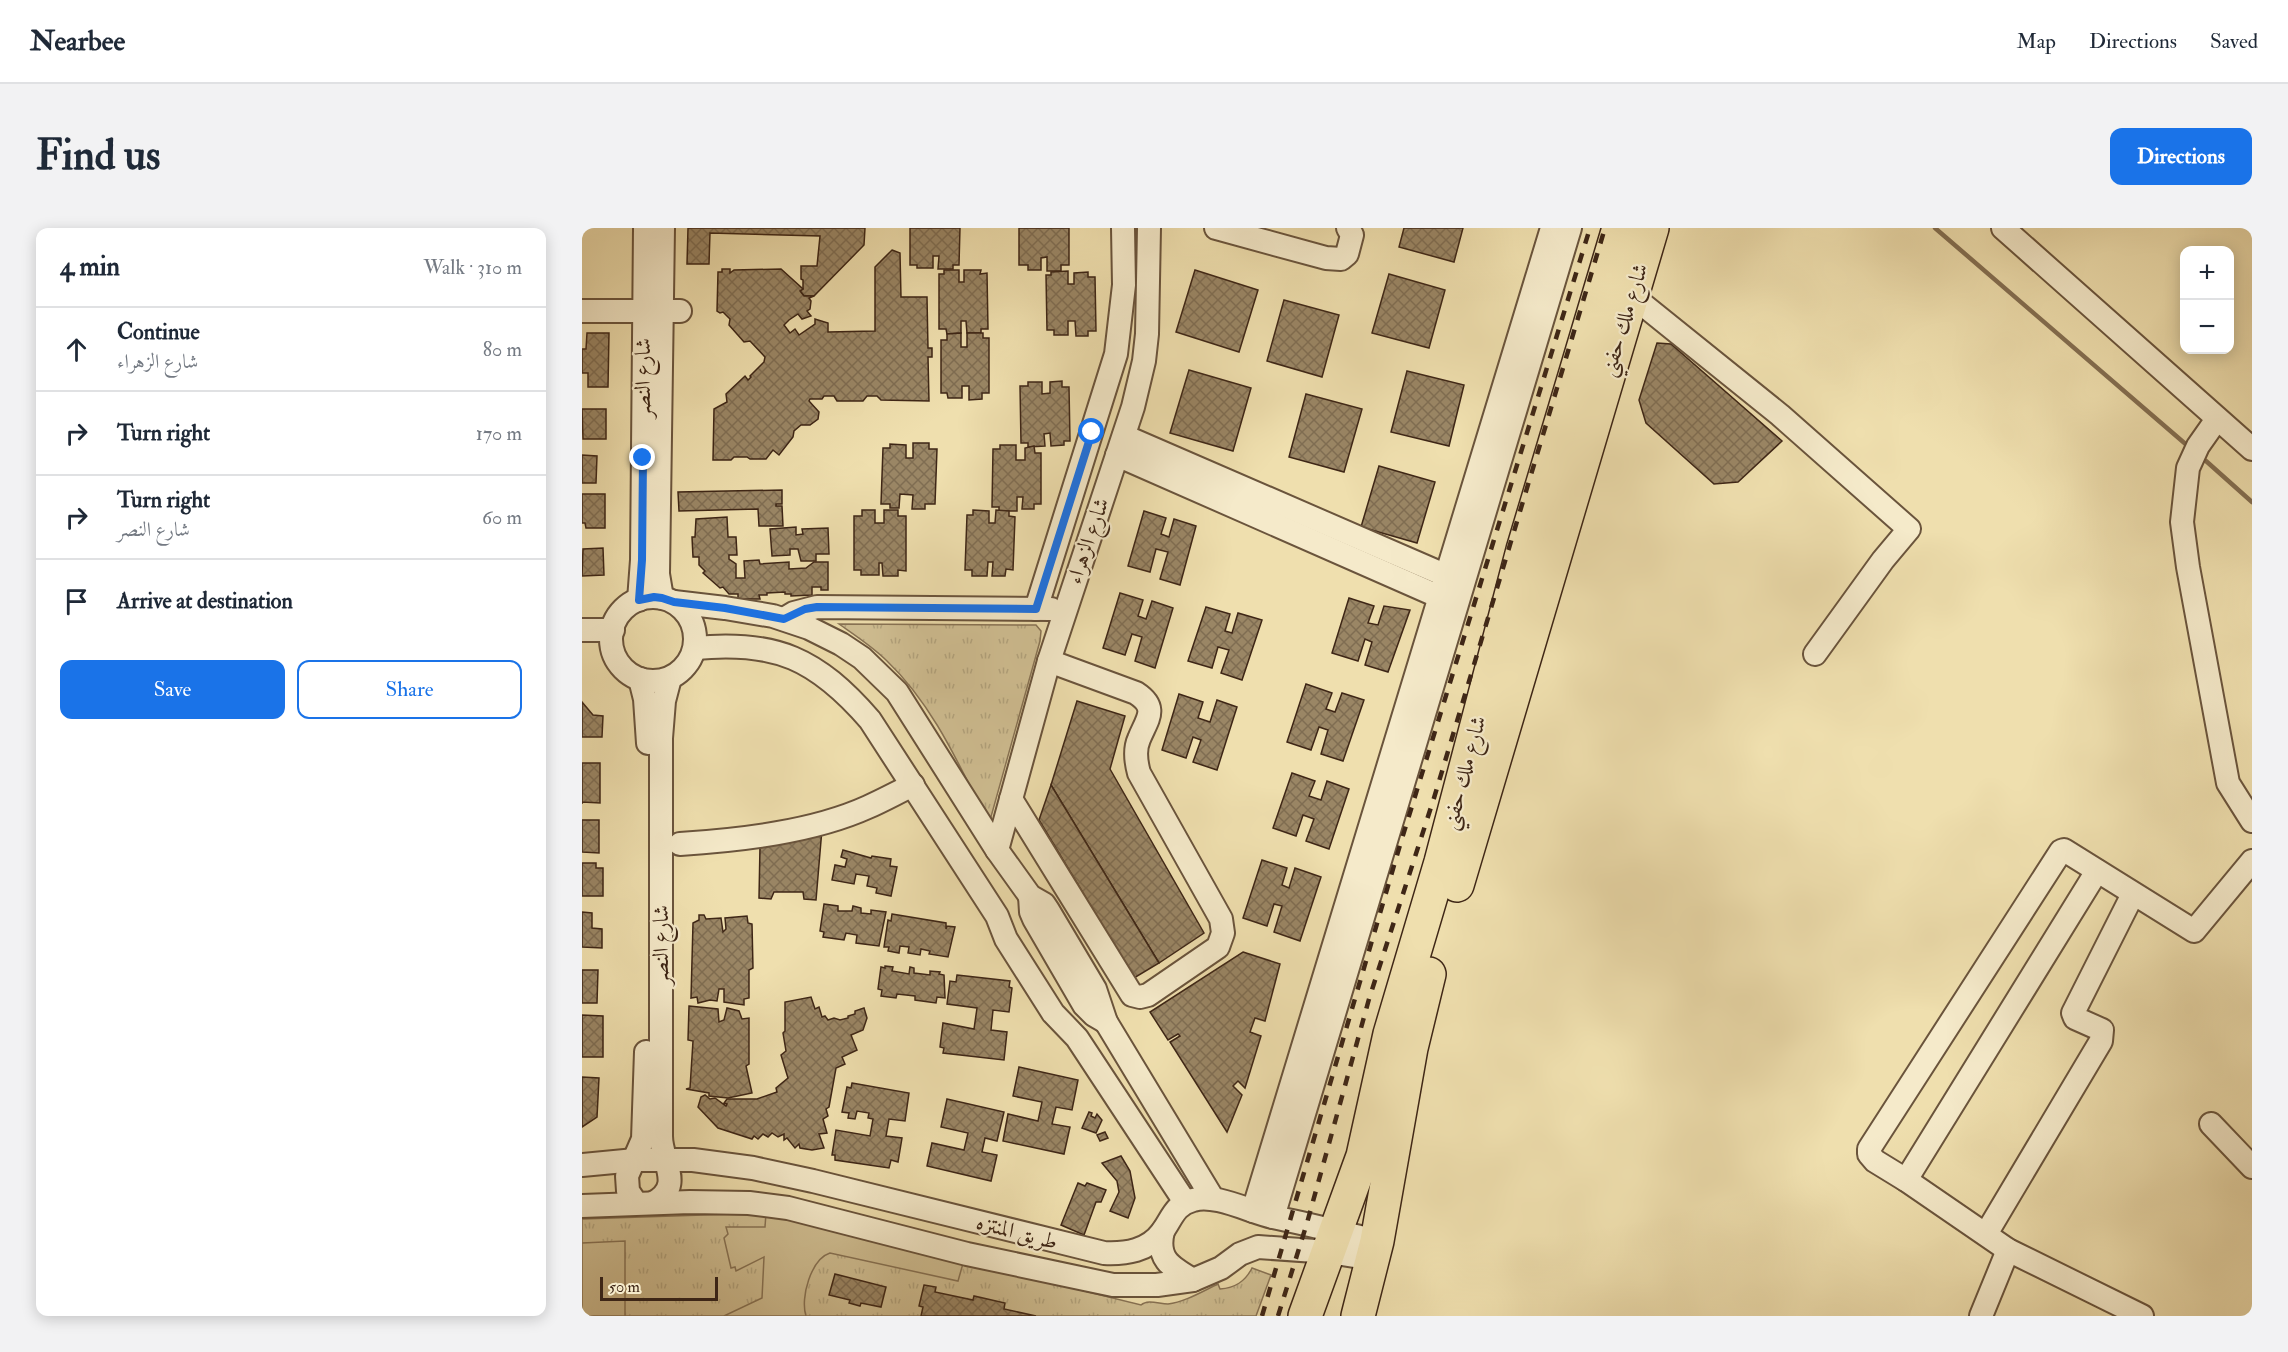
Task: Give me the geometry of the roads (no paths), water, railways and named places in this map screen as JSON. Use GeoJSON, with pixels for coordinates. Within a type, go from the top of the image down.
{"type":"FeatureCollection","features":[{"type":"Feature","properties":{"kind":"highway","name":"شارع ملك حفني"},"geometry":{"type":"LineString","coordinates":[[1358,1316],[1375,1250],[1413,1037],[1522,550],[1619,228]]}},
{"type":"Feature","properties":{"kind":"highway","name":"شارع ملك حفني"},"geometry":{"type":"LineString","coordinates":[[1305,1316],[1363,1156],[1390,1034],[1452,864],[1652,228]]}},
{"type":"Feature","properties":{"kind":"street","name":"شارع النصر"},"geometry":{"type":"LineString","coordinates":[[639,600],[662,311],[645,228]]}},
{"type":"Feature","properties":{"kind":"street","name":"شارع النصر"},"geometry":{"type":"LineString","coordinates":[[663,228],[658,574],[668,600]]}},
{"type":"Feature","properties":{"kind":"street","name":"شارع الزهراء"},"geometry":{"type":"LineString","coordinates":[[1036,609],[1116,354],[1124,285],[1123,228]]}},
{"type":"Feature","properties":{"kind":"street","name":"شارع الزهراء"},"geometry":{"type":"LineString","coordinates":[[998,850],[1049,661],[1133,407],[1144,361],[1148,315],[1149,228]]}},
{"type":"Feature","properties":{"kind":"street"},"geometry":{"type":"LineString","coordinates":[[1216,228],[1326,258],[1341,259],[1347,254],[1352,235],[1348,228]]}},
{"type":"Feature","properties":{"kind":"street"},"geometry":{"type":"LineString","coordinates":[[1263,1214],[1440,597],[1552,228]]}},
{"type":"Feature","properties":{"kind":"street"},"geometry":{"type":"LineString","coordinates":[[1263,1214],[1570,228]]}},
{"type":"Feature","properties":{"kind":"street"},"geometry":{"type":"LineString","coordinates":[[2002,228],[2252,449]]}},
{"type":"Feature","properties":{"kind":"street"},"geometry":{"type":"LineString","coordinates":[[1631,295],[1780,415],[1909,529],[1883,560],[1815,654]]}},
{"type":"Feature","properties":{"kind":"street"},"geometry":{"type":"LineString","coordinates":[[582,311],[662,311]]}},
{"type":"Feature","properties":{"kind":"street"},"geometry":{"type":"LineString","coordinates":[[2217,419],[2198,446],[2188,468],[2182,522],[2188,567],[2228,783],[2252,821]]}},
{"type":"Feature","properties":{"kind":"street"},"geometry":{"type":"LineString","coordinates":[[1120,446],[1447,576]]}},
{"type":"Feature","properties":{"kind":"street"},"geometry":{"type":"LineString","coordinates":[[1120,446],[1440,597]]}},
{"type":"Feature","properties":{"kind":"street"},"geometry":{"type":"LineString","coordinates":[[668,600],[687,614],[692,622],[694,648],[690,660],[670,678],[650,681],[639,679],[626,671],[616,659],[612,637],[622,612],[639,600],[654,597],[784,619],[809,628],[841,644],[862,658],[897,692],[1030,896],[1034,919],[1084,1005],[1106,1022],[1213,1200]]}},
{"type":"Feature","properties":{"kind":"street"},"geometry":{"type":"LineString","coordinates":[[784,619],[805,609],[817,607],[1065,610]]}},
{"type":"Feature","properties":{"kind":"street"},"geometry":{"type":"LineString","coordinates":[[582,630],[612,637]]}},
{"type":"Feature","properties":{"kind":"street"},"geometry":{"type":"LineString","coordinates":[[582,645],[612,637]]}},
{"type":"Feature","properties":{"kind":"street"},"geometry":{"type":"LineString","coordinates":[[694,648],[725,645],[763,649],[795,658],[831,679],[846,692],[870,720],[997,916],[1018,930],[1068,1016],[1077,1038],[1185,1202]]}},
{"type":"Feature","properties":{"kind":"street"},"geometry":{"type":"LineString","coordinates":[[1011,799],[1132,995],[1140,997],[1148,994],[1218,946],[1223,933],[1221,919],[1139,773],[1135,757],[1138,740],[1150,717],[1149,707],[1144,698],[1049,661]]}},
{"type":"Feature","properties":{"kind":"street","name":"شارع النصر"},"geometry":{"type":"LineString","coordinates":[[639,679],[645,699],[648,736],[645,903],[646,1035],[643,1139],[635,1160],[629,1168],[627,1183],[628,1191],[644,1203],[660,1199],[670,1185],[671,1176],[664,1160],[661,1136],[661,738],[664,701],[670,678]]}},
{"type":"Feature","properties":{"kind":"street"},"geometry":{"type":"LineString","coordinates":[[680,844],[770,834],[819,823],[866,808],[913,784]]}},
{"type":"Feature","properties":{"kind":"street"},"geometry":{"type":"LineString","coordinates":[[2142,1316],[2008,1250],[1875,1161],[1869,1154],[1869,1149],[2060,852],[2064,850],[2194,931],[2252,861]]}},
{"type":"Feature","properties":{"kind":"street"},"geometry":{"type":"LineString","coordinates":[[1906,1180],[2097,871]]}},
{"type":"Feature","properties":{"kind":"street"},"geometry":{"type":"LineString","coordinates":[[1986,1234],[2102,1041],[2102,1030],[2075,1018],[2073,1013],[2133,894]]}},
{"type":"Feature","properties":{"kind":"street"},"geometry":{"type":"LineString","coordinates":[[997,916],[1030,896]]}},
{"type":"Feature","properties":{"kind":"street"},"geometry":{"type":"LineString","coordinates":[[2211,1124],[2252,1167]]}},
{"type":"Feature","properties":{"kind":"street","name":"طريق المنتزه"},"geometry":{"type":"LineString","coordinates":[[582,1165],[635,1160],[693,1160],[753,1168],[986,1223],[1051,1241],[1116,1253],[1139,1250],[1149,1245],[1163,1231],[1174,1211],[1185,1202],[1199,1198],[1263,1214],[1333,1242],[1375,1250]]}},
{"type":"Feature","properties":{"kind":"street","name":"طريق المنتزه"},"geometry":{"type":"LineString","coordinates":[[582,1206],[644,1203],[749,1203],[788,1208],[967,1254],[1113,1285],[1157,1285],[1192,1280],[1221,1268],[1240,1254],[1258,1247],[1333,1242]]}},
{"type":"Feature","properties":{"kind":"street"},"geometry":{"type":"LineString","coordinates":[[1163,1231],[1161,1240],[1164,1257],[1175,1270],[1192,1280]]}},
{"type":"Feature","properties":{"kind":"street"},"geometry":{"type":"LineString","coordinates":[[1981,1316],[2008,1250]]}},
{"type":"Feature","properties":{"kind":"street"},"geometry":{"type":"LineString","coordinates":[[1113,1285],[1116,1253]]}},
{"type":"Feature","properties":{"kind":"waterway"},"geometry":{"type":"LineString","coordinates":[[1935,228],[2189,447]]}},
{"type":"Feature","properties":{"kind":"waterway"},"geometry":{"type":"LineString","coordinates":[[2206,461],[2252,502]]}},
{"type":"Feature","properties":{"kind":"railway"},"geometry":{"type":"LineString","coordinates":[[1262,1316],[1400,845],[1590,228]]}},
{"type":"Feature","properties":{"kind":"railway"},"geometry":{"type":"LineString","coordinates":[[1278,1316],[1307,1223],[1369,999],[1434,798],[1605,228]]}}]}
